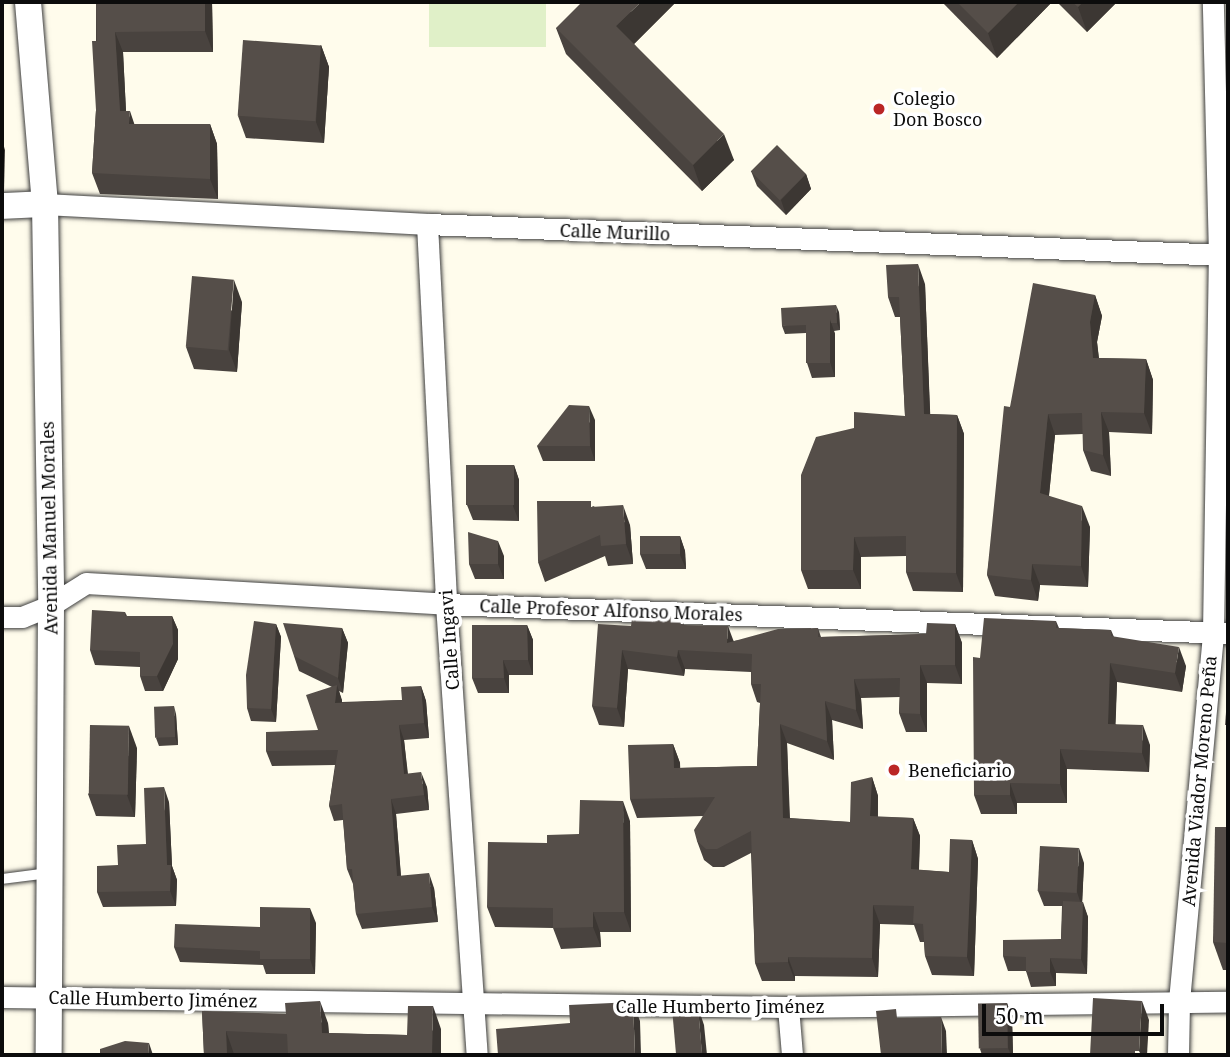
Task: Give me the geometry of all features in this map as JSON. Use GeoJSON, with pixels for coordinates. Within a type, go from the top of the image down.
{"type":"FeatureCollection","features":[{"type":"Feature","properties":{"kind":"street","name":"Avenida Manuel Morales"},"geometry":{"type":"LineString","coordinates":[[28,2],[45,204],[51,605],[49,1055]]}},
{"type":"Feature","properties":{"kind":"street","name":"Avenida Viador Moreno Peña"},"geometry":{"type":"LineString","coordinates":[[1178,1055],[1180,1001],[1220,633],[1224,255],[1213,2]]}},
{"type":"Feature","properties":{"kind":"street","name":"Calle Murillo"},"geometry":{"type":"LineString","coordinates":[[2,206],[45,204],[427,224],[1224,255]]}},
{"type":"Feature","properties":{"kind":"street","name":"Calle Ingavi"},"geometry":{"type":"LineString","coordinates":[[427,224],[446,604],[477,1055]]}},
{"type":"Feature","properties":{"kind":"street","name":"Calle Profesor Alfonso Morales"},"geometry":{"type":"LineString","coordinates":[[2,617],[22,617],[51,605],[86,583],[446,604],[1220,633]]}},
{"type":"Feature","properties":{"kind":"street","name":"Calle Humberto Jiménez"},"geometry":{"type":"LineString","coordinates":[[2,997],[788,1007],[1228,1002]]}},
{"type":"Feature","properties":{"kind":"street"},"geometry":{"type":"LineString","coordinates":[[788,1007],[792,1055]]}},
{"type":"Feature","properties":{"kind":"lane"},"geometry":{"type":"LineString","coordinates":[[2,879],[48,873]]}},
{"type":"Feature","properties":{"kind":"green space"},"geometry":{"type":"Polygon","coordinates":[[[429,2],[546,2],[546,47],[429,47],[429,2]]]}},
{"type":"Feature","properties":{"kind":"building"},"geometry":{"type":"Polygon","coordinates":[[[96,2],[205,2],[205,31],[115,32],[120,111],[130,111],[129,124],[210,124],[210,179],[92,173],[96,110],[92,41],[97,41],[96,2]]]}},
{"type":"Feature","properties":{"kind":"building"},"geometry":{"type":"Polygon","coordinates":[[[582,2],[641,2],[616,26],[724,134],[693,165],[556,28],[582,2]]]}},
{"type":"Feature","properties":{"kind":"building"},"geometry":{"type":"Polygon","coordinates":[[[957,2],[1019,2],[988,33],[957,2]]]}},
{"type":"Feature","properties":{"kind":"building"},"geometry":{"type":"Polygon","coordinates":[[[243,40],[321,45],[316,121],[238,116],[243,40]]]}},
{"type":"Feature","properties":{"kind":"building"},"geometry":{"type":"Polygon","coordinates":[[[777,145],[806,174],[780,200],[751,171],[777,145]]]}},
{"type":"Feature","properties":{"kind":"building"},"geometry":{"type":"Polygon","coordinates":[[[918,264],[924,414],[957,415],[956,573],[906,572],[906,536],[854,537],[853,570],[801,570],[801,475],[816,437],[854,428],[854,412],[905,416],[899,297],[888,297],[886,265],[918,264]]]}},
{"type":"Feature","properties":{"kind":"building"},"geometry":{"type":"Polygon","coordinates":[[[192,276],[234,280],[228,350],[186,347],[192,276]]]}},
{"type":"Feature","properties":{"kind":"building"},"geometry":{"type":"Polygon","coordinates":[[[1033,283],[1095,295],[1090,322],[1093,358],[1146,359],[1144,413],[1101,412],[1103,455],[1083,450],[1082,413],[1048,414],[1040,493],[1082,506],[1081,566],[1032,564],[1031,580],[987,575],[1004,406],[1010,407],[1033,283]]]}},
{"type":"Feature","properties":{"kind":"building"},"geometry":{"type":"Polygon","coordinates":[[[836,305],[837,323],[831,323],[830,319],[806,319],[806,325],[782,326],[781,308],[836,305]]]}},
{"type":"Feature","properties":{"kind":"building"},"geometry":{"type":"Polygon","coordinates":[[[806,319],[830,319],[830,363],[806,363],[806,319]]]}},
{"type":"Feature","properties":{"kind":"building"},"geometry":{"type":"Polygon","coordinates":[[[569,405],[589,406],[590,446],[537,446],[569,405]]]}},
{"type":"Feature","properties":{"kind":"building"},"geometry":{"type":"Polygon","coordinates":[[[466,465],[514,465],[514,505],[466,505],[466,465]]]}},
{"type":"Feature","properties":{"kind":"building"},"geometry":{"type":"Polygon","coordinates":[[[537,501],[591,501],[591,507],[623,505],[626,544],[601,546],[600,535],[538,562],[537,501]]]}},
{"type":"Feature","properties":{"kind":"building"},"geometry":{"type":"Polygon","coordinates":[[[468,532],[498,541],[498,564],[469,564],[468,532]]]}},
{"type":"Feature","properties":{"kind":"building"},"geometry":{"type":"Polygon","coordinates":[[[640,536],[680,536],[680,554],[640,554],[640,536]]]}},
{"type":"Feature","properties":{"kind":"building"},"geometry":{"type":"Polygon","coordinates":[[[92,610],[125,612],[125,616],[172,616],[173,644],[157,676],[140,676],[140,652],[90,650],[92,610]]]}},
{"type":"Feature","properties":{"kind":"building"},"geometry":{"type":"Polygon","coordinates":[[[633,611],[681,617],[681,625],[728,626],[727,643],[778,629],[818,628],[818,637],[900,635],[926,634],[927,623],[955,624],[955,665],[920,665],[920,714],[899,713],[900,678],[854,679],[856,710],[825,701],[827,741],[780,724],[783,818],[850,822],[851,782],[872,777],[870,816],[913,818],[911,869],[949,872],[950,839],[972,840],[967,957],[925,956],[923,924],[913,923],[914,906],[873,905],[872,958],[788,957],[788,962],[755,963],[751,831],[717,849],[706,849],[697,841],[694,830],[715,797],[630,799],[628,745],[673,744],[674,768],[757,766],[761,684],[751,684],[752,654],[678,650],[677,657],[622,650],[617,708],[592,706],[598,624],[631,626],[633,611]]]}},
{"type":"Feature","properties":{"kind":"building"},"geometry":{"type":"Polygon","coordinates":[[[984,618],[1056,621],[1056,628],[1111,630],[1111,636],[1179,647],[1175,673],[1110,663],[1108,724],[1143,725],[1142,753],[1060,749],[1060,784],[1010,783],[1010,795],[974,795],[973,657],[980,658],[984,618]]]}},
{"type":"Feature","properties":{"kind":"building"},"geometry":{"type":"Polygon","coordinates":[[[254,621],[276,624],[271,709],[247,708],[246,675],[254,621]]]}},
{"type":"Feature","properties":{"kind":"building"},"geometry":{"type":"Polygon","coordinates":[[[283,623],[342,628],[338,678],[294,656],[283,623]]]}},
{"type":"Feature","properties":{"kind":"building"},"geometry":{"type":"Polygon","coordinates":[[[472,625],[527,625],[528,660],[503,660],[504,678],[472,678],[472,625]]]}},
{"type":"Feature","properties":{"kind":"building"},"geometry":{"type":"Polygon","coordinates":[[[337,685],[335,703],[402,700],[401,687],[421,686],[424,723],[399,725],[404,774],[421,772],[424,795],[391,799],[397,876],[429,873],[432,907],[356,914],[352,869],[347,869],[342,804],[329,806],[338,750],[266,751],[266,732],[318,730],[306,695],[337,685]]]}},
{"type":"Feature","properties":{"kind":"building"},"geometry":{"type":"Polygon","coordinates":[[[1228,687],[1228,725],[1225,725],[1228,687]]]}},
{"type":"Feature","properties":{"kind":"building"},"geometry":{"type":"Polygon","coordinates":[[[174,706],[175,737],[155,738],[154,707],[174,706]]]}},
{"type":"Feature","properties":{"kind":"building"},"geometry":{"type":"Polygon","coordinates":[[[90,725],[129,726],[128,795],[89,794],[90,725]]]}},
{"type":"Feature","properties":{"kind":"building"},"geometry":{"type":"Polygon","coordinates":[[[164,787],[167,865],[171,865],[170,891],[97,892],[97,866],[118,865],[117,845],[146,844],[144,788],[164,787]]]}},
{"type":"Feature","properties":{"kind":"building"},"geometry":{"type":"Polygon","coordinates":[[[580,800],[623,801],[624,912],[593,912],[593,927],[553,928],[553,908],[487,907],[488,842],[547,843],[547,835],[579,834],[580,800]]]}},
{"type":"Feature","properties":{"kind":"building"},"geometry":{"type":"Polygon","coordinates":[[[1215,827],[1228,827],[1228,943],[1213,942],[1215,827]]]}},
{"type":"Feature","properties":{"kind":"building"},"geometry":{"type":"Polygon","coordinates":[[[1040,846],[1079,848],[1077,893],[1038,891],[1040,846]]]}},
{"type":"Feature","properties":{"kind":"building"},"geometry":{"type":"Polygon","coordinates":[[[1063,901],[1083,902],[1081,959],[1050,958],[1050,972],[1026,972],[1026,957],[1003,956],[1003,940],[1061,939],[1063,901]]]}},
{"type":"Feature","properties":{"kind":"building"},"geometry":{"type":"Polygon","coordinates":[[[260,907],[310,908],[310,959],[260,959],[260,951],[174,947],[175,924],[260,927],[260,907]]]}},
{"type":"Feature","properties":{"kind":"building"},"geometry":{"type":"Polygon","coordinates":[[[1093,998],[1142,1001],[1139,1051],[1135,1051],[1135,1055],[1090,1055],[1093,998]]]}},
{"type":"Feature","properties":{"kind":"building"},"geometry":{"type":"Polygon","coordinates":[[[320,1001],[322,1033],[407,1035],[408,1006],[433,1006],[432,1055],[288,1055],[287,1034],[226,1031],[227,1055],[204,1055],[202,1011],[286,1014],[285,1003],[320,1001]]]}},
{"type":"Feature","properties":{"kind":"building"},"geometry":{"type":"Polygon","coordinates":[[[633,1002],[635,1055],[498,1055],[496,1029],[570,1023],[569,1005],[633,1002]]]}},
{"type":"Feature","properties":{"kind":"building"},"geometry":{"type":"Polygon","coordinates":[[[1007,1003],[1008,1048],[979,1048],[978,1004],[1007,1003]]]}},
{"type":"Feature","properties":{"kind":"building"},"geometry":{"type":"Polygon","coordinates":[[[698,1007],[702,1055],[676,1055],[672,1009],[698,1007]]]}},
{"type":"Feature","properties":{"kind":"building"},"geometry":{"type":"Polygon","coordinates":[[[896,1009],[897,1018],[941,1017],[942,1055],[881,1055],[876,1011],[896,1009]]]}},
{"type":"Feature","properties":{"kind":"building"},"geometry":{"type":"Polygon","coordinates":[[[125,1041],[149,1043],[148,1055],[100,1055],[100,1049],[125,1041]]]}},
{"type":"Feature","properties":{"kind":"place","name":"Colegio Don Bosco"},"geometry":{"type":"Point","coordinates":[879,109]}},
{"type":"Feature","properties":{"kind":"place","name":"Beneficiario"},"geometry":{"type":"Point","coordinates":[894,770]}}]}
